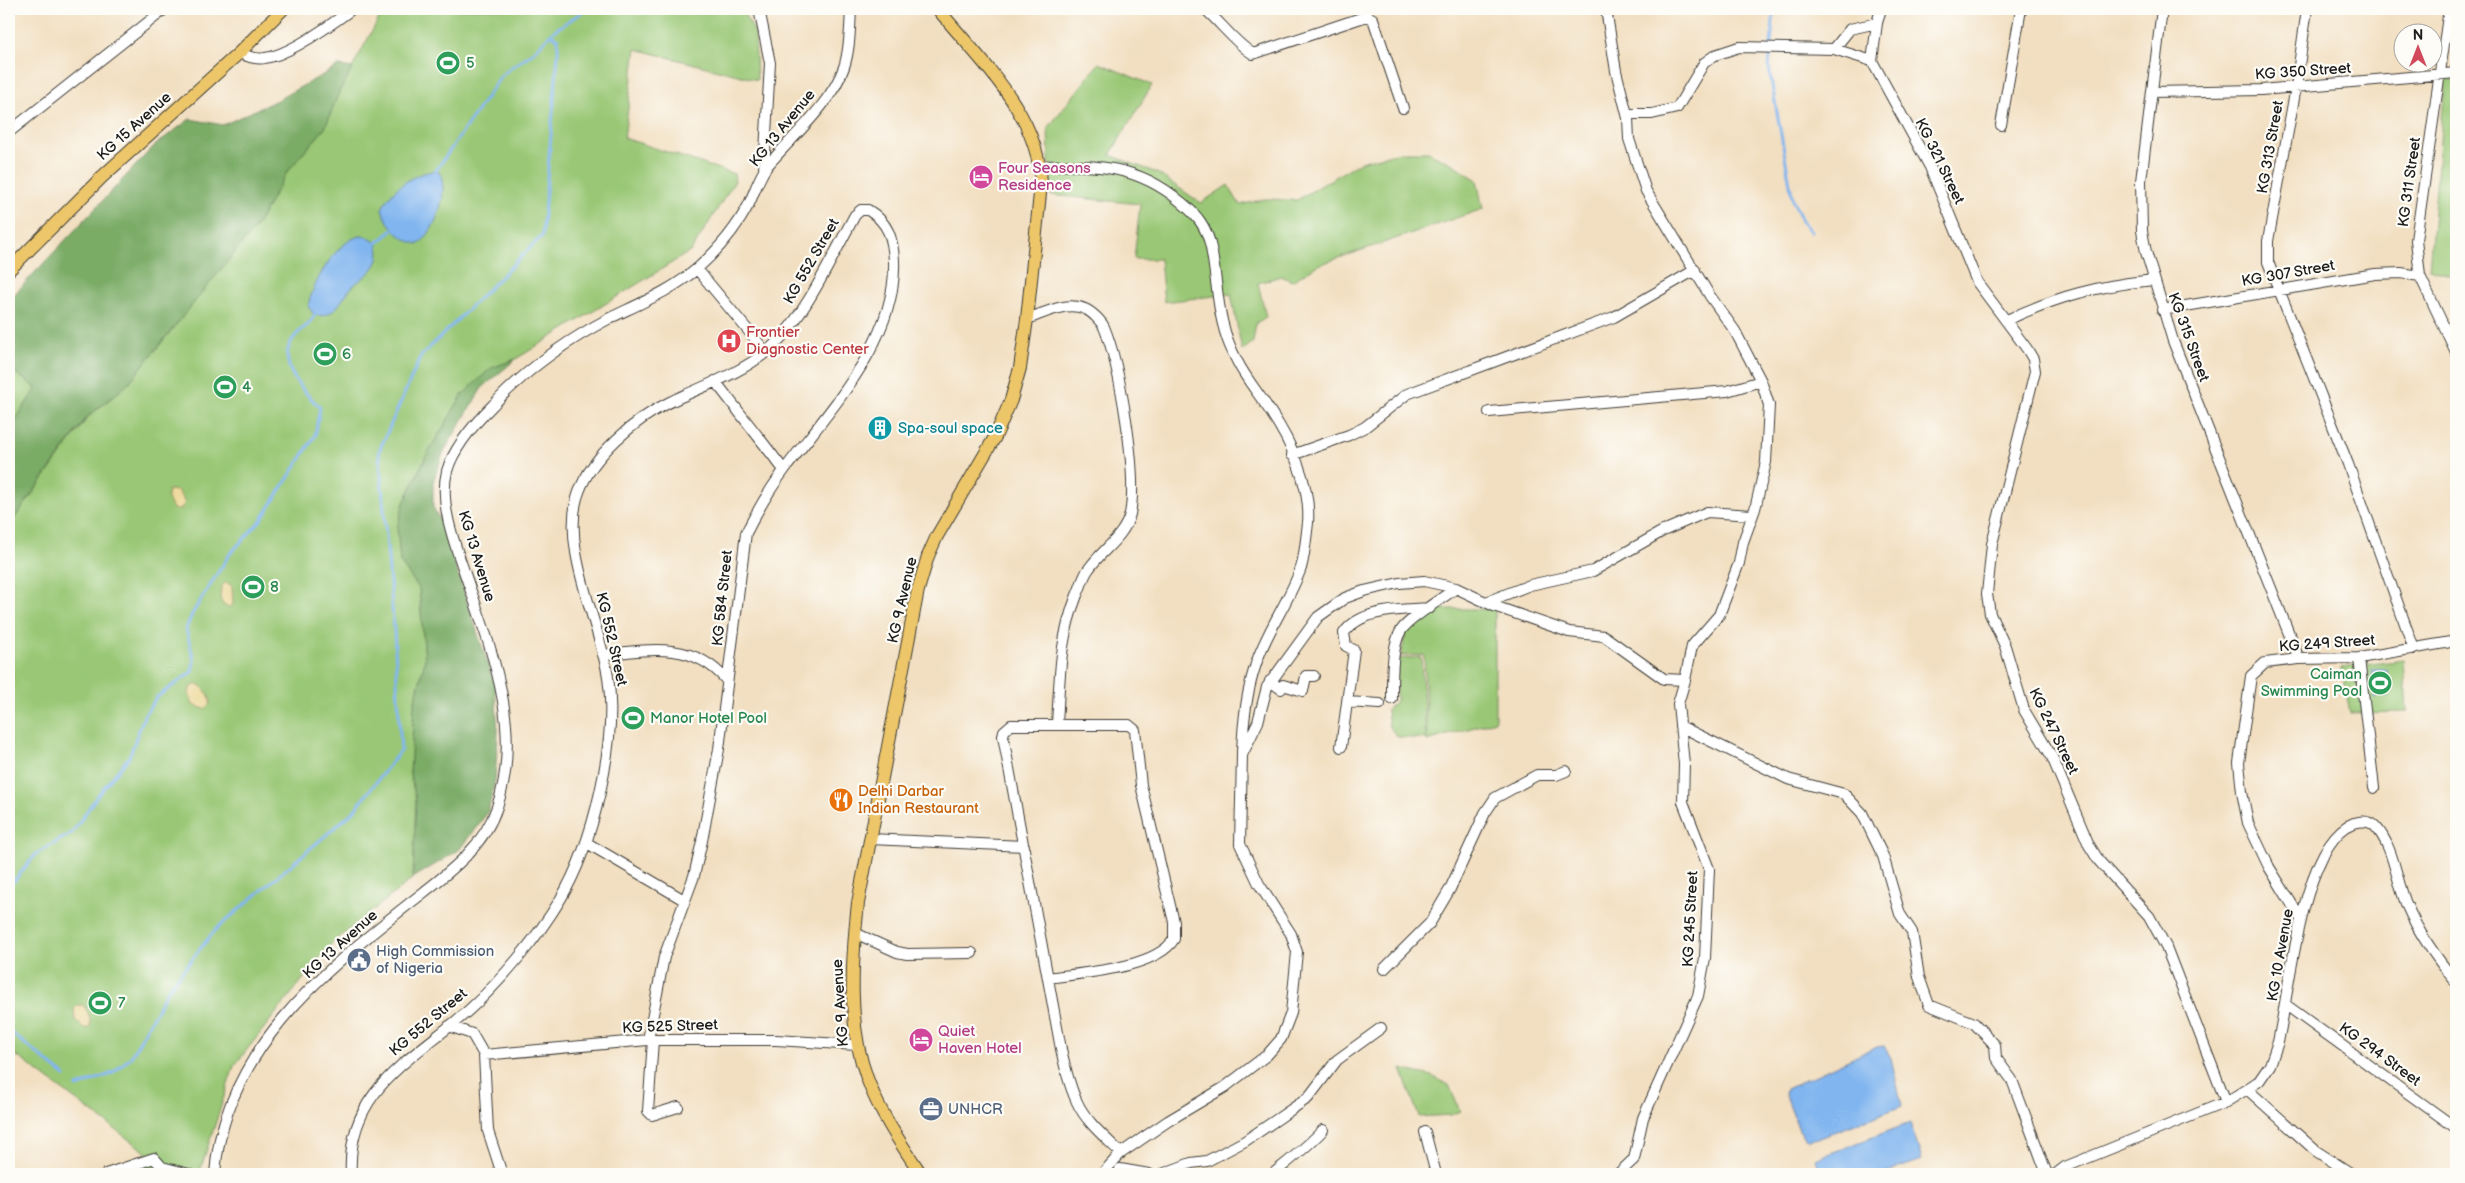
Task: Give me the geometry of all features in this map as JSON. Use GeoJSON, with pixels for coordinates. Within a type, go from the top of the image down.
{"type":"FeatureCollection","features":[{"type":"Feature","properties":{"kind":"main road","name":"KG 15 Avenue"},"geometry":{"type":"LineString","coordinates":[[9,270],[103,176],[239,53],[283,9]]}},
{"type":"Feature","properties":{"kind":"main road","name":"KG 9 Avenue"},"geometry":{"type":"LineString","coordinates":[[921,1174],[882,1112],[866,1078],[857,1045],[854,980],[858,903],[918,590],[928,556],[941,529],[995,436],[1011,400],[1020,368],[1039,213],[1040,166],[1031,134],[1016,104],[938,9]]}},
{"type":"Feature","properties":{"kind":"street"},"geometry":{"type":"LineString","coordinates":[[9,132],[165,9]]}},
{"type":"Feature","properties":{"kind":"street"},"geometry":{"type":"LineString","coordinates":[[239,53],[251,58],[265,58],[288,50],[332,24],[352,9]]}},
{"type":"Feature","properties":{"kind":"street"},"geometry":{"type":"LineString","coordinates":[[759,9],[770,63],[764,170]]}},
{"type":"Feature","properties":{"kind":"street","name":"KG 13 Avenue"},"geometry":{"type":"LineString","coordinates":[[215,1174],[222,1126],[233,1094],[249,1062],[270,1034],[344,956],[465,858],[483,835],[496,811],[505,779],[506,716],[490,645],[456,548],[449,519],[446,474],[452,458],[469,433],[492,406],[519,380],[558,348],[667,290],[698,268],[734,232],[764,170],[823,104],[843,72],[846,62],[851,9]]}},
{"type":"Feature","properties":{"kind":"street"},"geometry":{"type":"LineString","coordinates":[[1205,9],[1219,21],[1240,46],[1253,54],[1367,16],[1373,19],[1403,108]]}},
{"type":"Feature","properties":{"kind":"street","name":"KG 245 Street"},"geometry":{"type":"LineString","coordinates":[[1606,9],[1627,114],[1629,139],[1646,191],[1682,252],[1735,331],[1761,381],[1769,405],[1770,417],[1766,462],[1739,564],[1719,615],[1692,646],[1678,704],[1684,764],[1683,802],[1709,869],[1706,958],[1698,996],[1643,1118],[1634,1159],[1618,1174]]}},
{"type":"Feature","properties":{"kind":"street"},"geometry":{"type":"LineString","coordinates":[[1627,114],[1652,114],[1676,108],[1704,63],[1715,55],[1738,47],[1834,49],[1872,61],[1877,23],[1881,9]]}},
{"type":"Feature","properties":{"kind":"street"},"geometry":{"type":"LineString","coordinates":[[2001,125],[2022,9]]}},
{"type":"Feature","properties":{"kind":"street","name":"KG 315 Street"},"geometry":{"type":"LineString","coordinates":[[2162,9],[2142,181],[2142,231],[2162,310],[2299,659]]}},
{"type":"Feature","properties":{"kind":"street","name":"KG 313 Street"},"geometry":{"type":"LineString","coordinates":[[2307,9],[2296,87],[2268,241],[2268,262],[2348,464],[2414,648]]}},
{"type":"Feature","properties":{"kind":"street","name":"KG 311 Street"},"geometry":{"type":"LineString","coordinates":[[2449,9],[2416,240],[2420,276],[2456,352]]}},
{"type":"Feature","properties":{"kind":"street"},"geometry":{"type":"LineString","coordinates":[[1834,49],[1850,29],[1877,23]]}},
{"type":"Feature","properties":{"kind":"street","name":"KG 321 Street"},"geometry":{"type":"LineString","coordinates":[[1872,61],[1930,167],[1977,282],[2007,320]]}},
{"type":"Feature","properties":{"kind":"street","name":"KG 350 Street"},"geometry":{"type":"LineString","coordinates":[[2152,92],[2296,87],[2456,73]]}},
{"type":"Feature","properties":{"kind":"street"},"geometry":{"type":"LineString","coordinates":[[1040,166],[1084,164],[1131,172],[1154,182],[1170,192],[1198,216],[1205,227],[1211,247],[1223,332],[1241,370],[1272,413],[1292,454],[1306,489],[1308,503],[1306,543],[1301,568],[1255,666],[1245,708],[1242,755],[1240,844],[1259,884],[1290,934],[1297,952],[1291,1012],[1281,1039],[1267,1055],[1225,1087],[1168,1121],[1121,1153],[1102,1174]]}},
{"type":"Feature","properties":{"kind":"street","name":"KG 552 Street"},"geometry":{"type":"LineString","coordinates":[[351,1174],[352,1139],[358,1119],[371,1097],[386,1078],[470,1009],[528,946],[560,901],[587,842],[598,799],[611,703],[603,655],[575,550],[574,521],[577,496],[586,475],[605,451],[666,404],[715,381],[766,352],[781,338],[793,322],[855,215],[861,210]]}},
{"type":"Feature","properties":{"kind":"street","name":"KG 584 Street"},"geometry":{"type":"LineString","coordinates":[[678,1107],[656,1115],[652,1115],[648,1111],[651,1040],[664,957],[694,876],[702,841],[719,749],[746,533],[784,470],[846,389],[883,326],[890,306],[894,280],[891,236],[886,226],[875,214],[868,210],[861,210]]}},
{"type":"Feature","properties":{"kind":"street"},"geometry":{"type":"LineString","coordinates":[[698,268],[766,352]]}},
{"type":"Feature","properties":{"kind":"street"},"geometry":{"type":"LineString","coordinates":[[1292,454],[1349,435],[1365,427],[1407,394],[1614,317],[1695,270]]}},
{"type":"Feature","properties":{"kind":"street","name":"KG 307 Street"},"geometry":{"type":"LineString","coordinates":[[2162,310],[2375,274],[2401,273],[2420,276]]}},
{"type":"Feature","properties":{"kind":"street"},"geometry":{"type":"LineString","coordinates":[[2007,320],[2045,302],[2106,285],[2153,280]]}},
{"type":"Feature","properties":{"kind":"street"},"geometry":{"type":"LineString","coordinates":[[1027,319],[1068,305],[1085,309],[1104,325],[1119,384],[1129,447],[1132,498],[1130,513],[1126,528],[1103,550],[1087,571],[1068,619],[1060,657],[1057,724]]}},
{"type":"Feature","properties":{"kind":"street","name":"KG 247 Street"},"geometry":{"type":"LineString","coordinates":[[2007,320],[2032,359],[2035,371],[1993,536],[1987,594],[1990,614],[2005,646],[2024,710],[2052,757],[2089,845],[2108,872],[2149,916],[2166,947],[2226,1102]]}},
{"type":"Feature","properties":{"kind":"street"},"geometry":{"type":"LineString","coordinates":[[715,381],[784,470]]}},
{"type":"Feature","properties":{"kind":"street"},"geometry":{"type":"LineString","coordinates":[[1488,412],[1726,391],[1761,381]]}},
{"type":"Feature","properties":{"kind":"street"},"geometry":{"type":"LineString","coordinates":[[1486,602],[1530,585],[1593,571],[1663,531],[1707,512],[1752,515]]}},
{"type":"Feature","properties":{"kind":"street"},"geometry":{"type":"LineString","coordinates":[[1242,755],[1258,722],[1270,681],[1318,617],[1345,598],[1364,591],[1399,583],[1424,581],[1456,588],[1486,602],[1569,632],[1604,636],[1632,654],[1640,664],[1659,677],[1668,681],[1685,680]]}},
{"type":"Feature","properties":{"kind":"street"},"geometry":{"type":"LineString","coordinates":[[1392,699],[1396,643],[1402,629],[1456,588]]}},
{"type":"Feature","properties":{"kind":"street"},"geometry":{"type":"LineString","coordinates":[[1341,747],[1354,650],[1346,646],[1344,632],[1348,626],[1369,615],[1389,611],[1430,608]]}},
{"type":"Feature","properties":{"kind":"street","name":"KG 249 Street"},"geometry":{"type":"LineString","coordinates":[[2301,919],[2269,867],[2248,823],[2239,763],[2251,676],[2265,663],[2299,659],[2359,658],[2456,641]]}},
{"type":"Feature","properties":{"kind":"street"},"geometry":{"type":"LineString","coordinates":[[603,655],[663,650],[686,652],[716,668],[727,681]]}},
{"type":"Feature","properties":{"kind":"street"},"geometry":{"type":"LineString","coordinates":[[2359,658],[2374,788]]}},
{"type":"Feature","properties":{"kind":"street"},"geometry":{"type":"LineString","coordinates":[[1270,681],[1281,689],[1283,685],[1302,691],[1306,676],[1314,676]]}},
{"type":"Feature","properties":{"kind":"street"},"geometry":{"type":"LineString","coordinates":[[1348,702],[1380,704]]}},
{"type":"Feature","properties":{"kind":"street"},"geometry":{"type":"LineString","coordinates":[[1048,978],[1098,971],[1153,956],[1171,944],[1175,931],[1141,785],[1135,730],[1129,725],[1010,725],[1004,731],[1024,846],[1048,978],[1061,1049],[1077,1104],[1088,1120],[1121,1153]]}},
{"type":"Feature","properties":{"kind":"street"},"geometry":{"type":"LineString","coordinates":[[1680,726],[1788,779],[1844,794],[1862,813],[1883,856],[1900,914],[1912,932],[1919,977],[1928,1005],[1974,1023],[1995,1045],[1996,1058],[2012,1080],[2047,1174]]}},
{"type":"Feature","properties":{"kind":"street"},"geometry":{"type":"LineString","coordinates":[[1384,969],[1430,922],[1450,889],[1485,813],[1495,798],[1537,775],[1556,775],[1566,771]]}},
{"type":"Feature","properties":{"kind":"street","name":"KG 10 Avenue"},"geometry":{"type":"LineString","coordinates":[[2056,1174],[2065,1167],[2226,1102],[2259,1081],[2270,1065],[2278,1042],[2309,884],[2330,842],[2346,826],[2361,821],[2373,824],[2383,836],[2407,906],[2425,940],[2456,982]]}},
{"type":"Feature","properties":{"kind":"street"},"geometry":{"type":"LineString","coordinates":[[870,839],[1024,846]]}},
{"type":"Feature","properties":{"kind":"street"},"geometry":{"type":"LineString","coordinates":[[587,842],[684,900]]}},
{"type":"Feature","properties":{"kind":"street"},"geometry":{"type":"LineString","coordinates":[[855,933],[897,952],[907,954],[972,953]]}},
{"type":"Feature","properties":{"kind":"street","name":"KG 294 Street"},"geometry":{"type":"LineString","coordinates":[[2286,1006],[2456,1128]]}},
{"type":"Feature","properties":{"kind":"street"},"geometry":{"type":"LineString","coordinates":[[449,1026],[472,1034],[484,1055],[488,1131],[502,1174]]}},
{"type":"Feature","properties":{"kind":"street"},"geometry":{"type":"LineString","coordinates":[[1162,1174],[1191,1163],[1207,1161],[1245,1141],[1308,1098],[1337,1060],[1381,1028]]}},
{"type":"Feature","properties":{"kind":"street","name":"KG 525 Street"},"geometry":{"type":"LineString","coordinates":[[484,1055],[651,1040],[776,1040],[857,1045]]}},
{"type":"Feature","properties":{"kind":"street"},"geometry":{"type":"LineString","coordinates":[[2247,1089],[2316,1151],[2352,1174]]}},
{"type":"Feature","properties":{"kind":"street"},"geometry":{"type":"LineString","coordinates":[[1274,1174],[1291,1157],[1308,1146],[1323,1130]]}},
{"type":"Feature","properties":{"kind":"street"},"geometry":{"type":"LineString","coordinates":[[1425,1132],[1436,1174]]}},
{"type":"Feature","properties":{"kind":"street"},"geometry":{"type":"LineString","coordinates":[[106,1174],[154,1158],[162,1168],[189,1174]]}},
{"type":"Feature","properties":{"kind":"street"},"geometry":{"type":"LineString","coordinates":[[1120,1169],[1149,1174]]}},
{"type":"Feature","properties":{"kind":"green space"},"geometry":{"type":"Polygon","coordinates":[[[384,9],[741,9],[755,32],[757,80],[636,49],[624,138],[734,174],[735,181],[691,251],[516,359],[491,369],[463,394],[426,456],[403,505],[400,562],[419,588],[425,660],[414,705],[410,774],[416,799],[413,878],[331,944],[234,1066],[200,1171],[196,1174],[129,1174],[147,1153],[9,1050],[9,526],[88,417],[127,385],[257,225],[287,172],[325,128],[339,92],[384,9]]]}},
{"type":"Feature","properties":{"kind":"green space"},"geometry":{"type":"Polygon","coordinates":[[[1099,63],[1152,85],[1110,155],[1157,173],[1201,203],[1228,185],[1240,205],[1265,199],[1297,200],[1360,162],[1400,152],[1428,152],[1453,164],[1477,180],[1483,209],[1318,265],[1292,281],[1281,276],[1258,283],[1266,317],[1256,323],[1253,342],[1242,351],[1231,294],[1164,302],[1160,259],[1134,259],[1140,204],[1050,195],[1048,128],[1099,63]]]}},
{"type":"Feature","properties":{"kind":"green space"},"geometry":{"type":"Polygon","coordinates":[[[339,66],[353,68],[339,92],[325,128],[287,172],[257,225],[127,385],[87,417],[9,526],[9,430],[36,388],[9,368],[9,300],[155,145],[190,119],[223,125],[275,101],[339,66]]]}},
{"type":"Feature","properties":{"kind":"green space"},"geometry":{"type":"Polygon","coordinates":[[[2456,79],[2456,277],[2429,269],[2445,81],[2456,79]]]}},
{"type":"Feature","properties":{"kind":"green space"},"geometry":{"type":"Polygon","coordinates":[[[516,359],[482,388],[444,451],[433,482],[433,507],[441,522],[495,686],[498,732],[495,780],[488,812],[459,850],[413,878],[416,799],[410,774],[414,705],[425,660],[419,588],[400,562],[397,528],[403,505],[426,456],[463,394],[491,368],[516,359]]]}},
{"type":"Feature","properties":{"kind":"green space"},"geometry":{"type":"Polygon","coordinates":[[[9,368],[36,388],[9,430],[9,368]]]}},
{"type":"Feature","properties":{"kind":"green space"},"geometry":{"type":"Polygon","coordinates":[[[1437,609],[1495,609],[1495,721],[1427,741],[1424,655],[1401,656],[1406,630],[1437,609]]]}},
{"type":"Feature","properties":{"kind":"green space"},"geometry":{"type":"Polygon","coordinates":[[[1421,657],[1426,739],[1398,737],[1389,727],[1387,710],[1396,701],[1397,659],[1421,657]]]}},
{"type":"Feature","properties":{"kind":"green space"},"geometry":{"type":"Polygon","coordinates":[[[2404,660],[2407,712],[2350,713],[2341,668],[2404,660]]]}},
{"type":"Feature","properties":{"kind":"green space"},"geometry":{"type":"Polygon","coordinates":[[[1401,1069],[1432,1076],[1449,1085],[1460,1111],[1450,1115],[1419,1117],[1401,1069]]]}},
{"type":"Feature","properties":{"kind":"sand"},"geometry":{"type":"Polygon","coordinates":[[[168,490],[178,491],[185,503],[180,510],[173,509],[167,497],[168,490]]]}},
{"type":"Feature","properties":{"kind":"sand"},"geometry":{"type":"Polygon","coordinates":[[[226,582],[232,586],[233,605],[230,607],[223,605],[220,598],[221,587],[226,582]]]}},
{"type":"Feature","properties":{"kind":"sand"},"geometry":{"type":"Polygon","coordinates":[[[197,684],[204,689],[210,698],[210,704],[205,709],[193,705],[189,695],[190,688],[197,684]]]}},
{"type":"Feature","properties":{"kind":"sand"},"geometry":{"type":"Polygon","coordinates":[[[78,1005],[83,1005],[86,1010],[90,1019],[90,1028],[84,1028],[75,1020],[74,1009],[78,1005]]]}},
{"type":"Feature","properties":{"kind":"water"},"geometry":{"type":"Polygon","coordinates":[[[433,171],[439,172],[442,180],[443,189],[440,210],[431,230],[425,238],[419,244],[413,243],[391,227],[382,209],[396,189],[410,179],[433,171]]]}},
{"type":"Feature","properties":{"kind":"water"},"geometry":{"type":"Polygon","coordinates":[[[360,236],[367,237],[377,243],[379,250],[377,262],[370,272],[350,289],[333,311],[322,316],[314,315],[308,306],[320,275],[342,246],[360,236]]]}},
{"type":"Feature","properties":{"kind":"water","name":"Caiman Swimming Pool"},"geometry":{"type":"Polygon","coordinates":[[[2387,669],[2389,696],[2373,698],[2372,670],[2387,669]]]}},
{"type":"Feature","properties":{"kind":"water"},"geometry":{"type":"Polygon","coordinates":[[[1884,1046],[1891,1058],[1902,1106],[1819,1138],[1807,1140],[1799,1130],[1785,1094],[1786,1089],[1876,1047],[1884,1046]]]}},
{"type":"Feature","properties":{"kind":"water"},"geometry":{"type":"Polygon","coordinates":[[[1910,1123],[1922,1160],[1882,1174],[1820,1174],[1815,1159],[1910,1123]]]}},
{"type":"Feature","properties":{"kind":"waterway"},"geometry":{"type":"LineString","coordinates":[[435,172],[501,76],[531,54],[555,30],[587,9]]}},
{"type":"Feature","properties":{"kind":"waterway"},"geometry":{"type":"LineString","coordinates":[[1774,9],[1769,68],[1793,201],[1803,223],[1811,232]]}},
{"type":"Feature","properties":{"kind":"waterway"},"geometry":{"type":"LineString","coordinates":[[77,1087],[113,1073],[131,1057],[167,991],[215,930],[353,812],[401,750],[394,630],[379,451],[421,356],[542,236],[558,55],[558,39],[550,34]]}},
{"type":"Feature","properties":{"kind":"waterway"},"geometry":{"type":"LineString","coordinates":[[377,243],[394,229]]}},
{"type":"Feature","properties":{"kind":"waterway"},"geometry":{"type":"LineString","coordinates":[[9,887],[36,854],[72,833],[97,796],[129,757],[145,714],[157,697],[192,672],[194,660],[186,629],[192,614],[229,555],[262,519],[315,436],[320,407],[305,392],[292,374],[287,354],[296,335],[309,323],[314,315]]}},
{"type":"Feature","properties":{"kind":"waterway"},"geometry":{"type":"LineString","coordinates":[[9,1031],[65,1076]]}},
{"type":"Feature","properties":{"kind":"place","name":"5"},"geometry":{"type":"Point","coordinates":[448,63]}},
{"type":"Feature","properties":{"kind":"place","name":"Four Seasons Residence"},"geometry":{"type":"Point","coordinates":[981,177]}},
{"type":"Feature","properties":{"kind":"place","name":"Frontier Diagnostic Center"},"geometry":{"type":"Point","coordinates":[729,341]}},
{"type":"Feature","properties":{"kind":"place","name":"6"},"geometry":{"type":"Point","coordinates":[325,354]}},
{"type":"Feature","properties":{"kind":"place","name":"4"},"geometry":{"type":"Point","coordinates":[225,387]}},
{"type":"Feature","properties":{"kind":"place","name":"Spa-soul space"},"geometry":{"type":"Point","coordinates":[880,428]}},
{"type":"Feature","properties":{"kind":"place","name":"8"},"geometry":{"type":"Point","coordinates":[253,587]}},
{"type":"Feature","properties":{"kind":"place","name":"Caiman Swimming Pool"},"geometry":{"type":"Point","coordinates":[2380,683]}},
{"type":"Feature","properties":{"kind":"place","name":"Manor Hotel Pool"},"geometry":{"type":"Point","coordinates":[633,718]}},
{"type":"Feature","properties":{"kind":"place","name":"Delhi Darbar Indian Restaurant"},"geometry":{"type":"Point","coordinates":[841,800]}},
{"type":"Feature","properties":{"kind":"place","name":"High Commission of Nigeria"},"geometry":{"type":"Point","coordinates":[359,960]}},
{"type":"Feature","properties":{"kind":"place","name":"7"},"geometry":{"type":"Point","coordinates":[100,1003]}},
{"type":"Feature","properties":{"kind":"place","name":"Quiet Haven Hotel"},"geometry":{"type":"Point","coordinates":[921,1040]}},
{"type":"Feature","properties":{"kind":"place","name":"UNHCR"},"geometry":{"type":"Point","coordinates":[931,1109]}}]}
